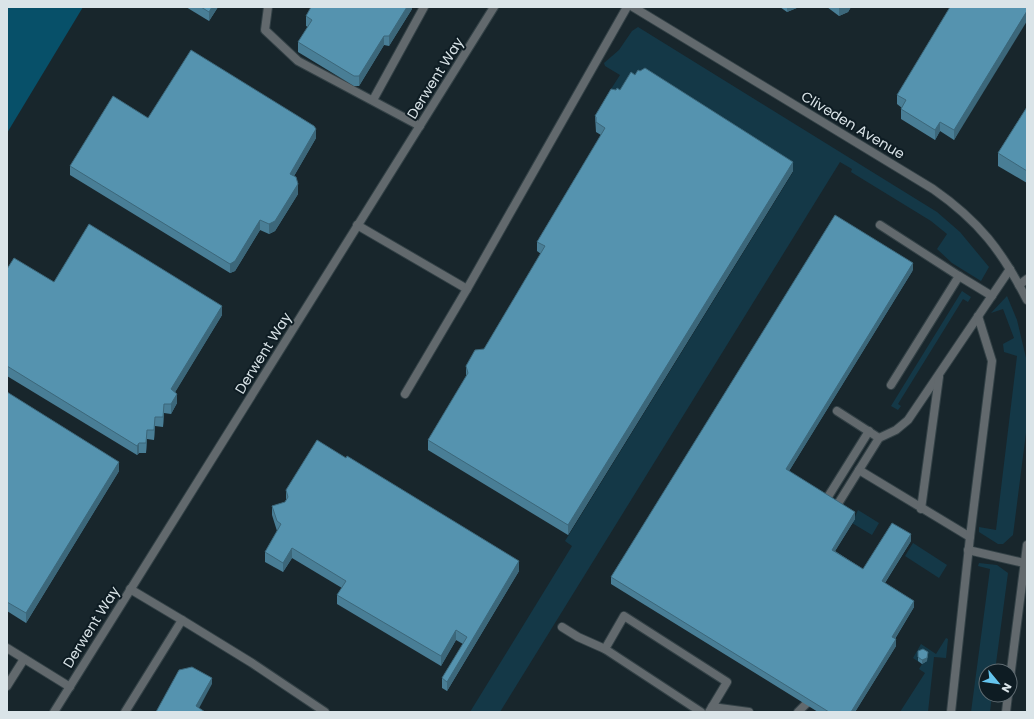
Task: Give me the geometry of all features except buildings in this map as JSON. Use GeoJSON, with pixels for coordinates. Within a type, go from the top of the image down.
{"type":"FeatureCollection","features":[{"type":"Feature","properties":{"kind":"street"},"geometry":{"type":"LineString","coordinates":[[268,7],[265,30],[298,61],[420,126]]}},
{"type":"Feature","properties":{"kind":"street"},"geometry":{"type":"LineString","coordinates":[[373,100],[424,7]]}},
{"type":"Feature","properties":{"kind":"street","name":"Derwent Way"},"geometry":{"type":"LineString","coordinates":[[54,712],[494,7]]}},
{"type":"Feature","properties":{"kind":"street"},"geometry":{"type":"LineString","coordinates":[[405,394],[467,289],[627,7]]}},
{"type":"Feature","properties":{"kind":"street","name":"Cliveden Avenue"},"geometry":{"type":"LineString","coordinates":[[633,7],[933,189],[970,217],[990,238],[1019,284],[1027,300]]}},
{"type":"Feature","properties":{"kind":"street"},"geometry":{"type":"LineString","coordinates":[[880,225],[992,296]]}},
{"type":"Feature","properties":{"kind":"street"},"geometry":{"type":"LineString","coordinates":[[357,226],[467,289]]}},
{"type":"Feature","properties":{"kind":"street"},"geometry":{"type":"LineString","coordinates":[[836,507],[879,438],[896,430],[908,420],[1010,269]]}},
{"type":"Feature","properties":{"kind":"street"},"geometry":{"type":"LineString","coordinates":[[891,385],[959,276]]}},
{"type":"Feature","properties":{"kind":"street"},"geometry":{"type":"LineString","coordinates":[[1019,284],[1027,279]]}},
{"type":"Feature","properties":{"kind":"street"},"geometry":{"type":"LineString","coordinates":[[951,712],[968,550],[992,361],[978,316]]}},
{"type":"Feature","properties":{"kind":"street"},"geometry":{"type":"LineString","coordinates":[[921,509],[939,375]]}},
{"type":"Feature","properties":{"kind":"street"},"geometry":{"type":"LineString","coordinates":[[837,411],[879,438]]}},
{"type":"Feature","properties":{"kind":"street"},"geometry":{"type":"LineString","coordinates":[[826,500],[869,431]]}},
{"type":"Feature","properties":{"kind":"street"},"geometry":{"type":"LineString","coordinates":[[859,470],[921,509],[970,537]]}},
{"type":"Feature","properties":{"kind":"street"},"geometry":{"type":"LineString","coordinates":[[1012,663],[1027,545]]}},
{"type":"Feature","properties":{"kind":"street"},"geometry":{"type":"LineString","coordinates":[[968,550],[1024,563]]}},
{"type":"Feature","properties":{"kind":"street"},"geometry":{"type":"LineString","coordinates":[[130,589],[252,663],[325,712]]}},
{"type":"Feature","properties":{"kind":"street"},"geometry":{"type":"LineString","coordinates":[[604,649],[624,616],[727,682],[711,709],[749,712]]}},
{"type":"Feature","properties":{"kind":"street"},"geometry":{"type":"LineString","coordinates":[[125,712],[182,620]]}},
{"type":"Feature","properties":{"kind":"street"},"geometry":{"type":"LineString","coordinates":[[562,627],[578,637],[604,649],[701,712]]}},
{"type":"Feature","properties":{"kind":"street"},"geometry":{"type":"LineString","coordinates":[[7,648],[70,686]]}},
{"type":"Feature","properties":{"kind":"street"},"geometry":{"type":"LineString","coordinates":[[7,686],[24,659]]}},
{"type":"Feature","properties":{"kind":"street"},"geometry":{"type":"LineString","coordinates":[[798,712],[806,704]]}},
{"type":"Feature","properties":{"kind":"shaded area"},"geometry":{"type":"Polygon","coordinates":[[[7,7],[83,7],[7,133],[7,7]]]}},
{"type":"Feature","properties":{"kind":"shaded area"},"geometry":{"type":"Polygon","coordinates":[[[638,27],[937,212],[960,232],[989,267],[981,281],[952,263],[937,249],[947,234],[931,221],[851,172],[852,169],[840,162],[500,712],[470,712],[572,546],[565,541],[793,172],[611,99],[604,100],[620,75],[605,66],[604,63],[619,50],[632,31],[638,27]]]}},
{"type":"Feature","properties":{"kind":"shaded area"},"geometry":{"type":"Polygon","coordinates":[[[962,291],[971,297],[968,302],[963,299],[898,404],[901,406],[898,410],[891,406],[962,291]]]}},
{"type":"Feature","properties":{"kind":"shaded area"},"geometry":{"type":"Polygon","coordinates":[[[1007,296],[1017,320],[1027,362],[1027,425],[1013,535],[1003,544],[998,544],[979,532],[979,527],[996,530],[1017,356],[1004,352],[1003,344],[1014,338],[1003,309],[991,313],[1007,296]]]}},
{"type":"Feature","properties":{"kind":"shaded area"},"geometry":{"type":"Polygon","coordinates":[[[858,510],[879,523],[872,535],[852,523],[858,510]]]}},
{"type":"Feature","properties":{"kind":"shaded area"},"geometry":{"type":"Polygon","coordinates":[[[913,543],[947,565],[939,578],[905,556],[913,543]]]}},
{"type":"Feature","properties":{"kind":"shaded area"},"geometry":{"type":"Polygon","coordinates":[[[979,563],[997,565],[1008,573],[996,663],[978,663],[978,703],[991,703],[990,712],[971,712],[990,569],[978,566],[979,563]]]}},
{"type":"Feature","properties":{"kind":"shaded area"},"geometry":{"type":"Polygon","coordinates":[[[946,638],[948,639],[946,658],[934,657],[928,712],[900,712],[925,673],[919,669],[922,664],[913,658],[921,644],[936,654],[946,638]]]}}]}
